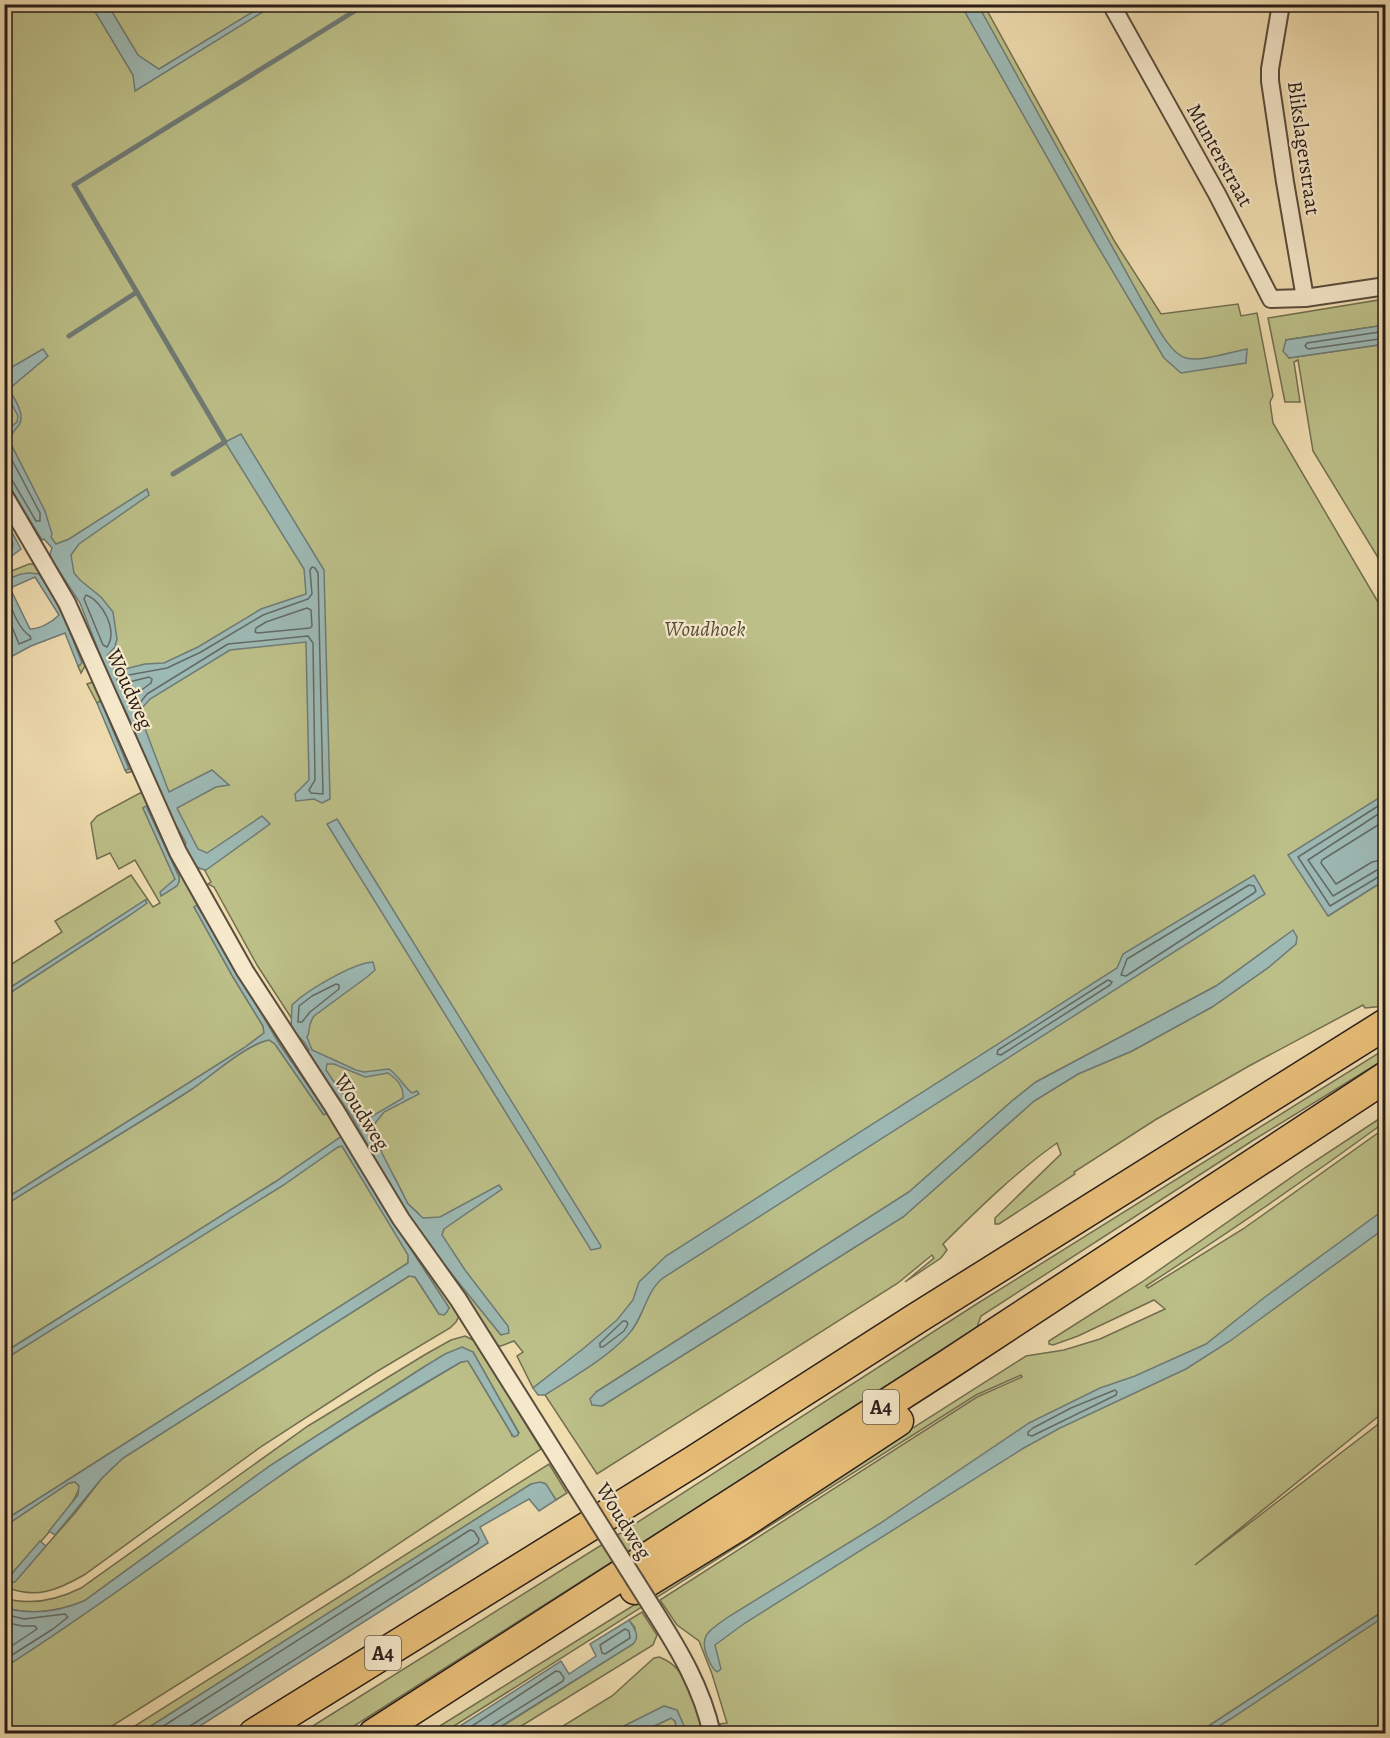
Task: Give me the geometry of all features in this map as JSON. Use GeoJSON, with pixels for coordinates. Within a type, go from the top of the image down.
{"type":"FeatureCollection","features":[{"type":"Feature","properties":{"kind":"highway","name":"A4"},"geometry":{"type":"LineString","coordinates":[[254,1734],[694,1461],[917,1318],[1386,1024]]}},
{"type":"Feature","properties":{"kind":"highway","name":"A4"},"geometry":{"type":"LineString","coordinates":[[375,1734],[946,1366],[1386,1077]]}},
{"type":"Feature","properties":{"kind":"highway","name":"A4"},"geometry":{"type":"LineString","coordinates":[[375,1734],[602,1608],[738,1526],[1386,1100]]}},
{"type":"Feature","properties":{"kind":"street","name":"Munterstraat"},"geometry":{"type":"LineString","coordinates":[[1111,4],[1217,194],[1264,301],[1305,298],[1386,286]]}},
{"type":"Feature","properties":{"kind":"street","name":"Blikslagerstraat"},"geometry":{"type":"LineString","coordinates":[[1281,4],[1270,81],[1305,298]]}},
{"type":"Feature","properties":{"kind":"street","name":"Woudweg"},"geometry":{"type":"LineString","coordinates":[[4,495],[67,603],[178,852],[245,971],[334,1108],[400,1219],[458,1299],[684,1659],[709,1717],[712,1734]]}},
{"type":"Feature","properties":{"kind":"green space","name":"Woudhoek"},"geometry":{"type":"Polygon","coordinates":[[[4,5],[984,5],[1115,242],[1161,314],[1238,304],[1241,316],[1257,313],[1273,396],[1270,402],[1273,423],[1385,614],[1385,836],[1328,916],[1385,880],[1385,1006],[1365,1008],[1363,1005],[1249,1066],[1155,1120],[999,1224],[995,1224],[995,1218],[1061,1154],[1057,1143],[1013,1178],[956,1231],[943,1244],[947,1250],[941,1258],[905,1282],[934,1258],[932,1255],[898,1283],[597,1474],[545,1395],[553,1389],[545,1379],[533,1388],[517,1356],[523,1352],[514,1341],[501,1346],[495,1345],[434,1252],[501,1335],[417,1212],[408,1204],[395,1178],[257,965],[214,887],[208,884],[211,882],[169,805],[82,594],[5,462],[4,5]],[[1293,931],[1216,986],[1036,1082],[909,1192],[596,1392],[602,1406],[903,1217],[1034,1101],[1078,1074],[1132,1051],[1212,1007],[1269,967],[1293,931]]]}},
{"type":"Feature","properties":{"kind":"green space"},"geometry":{"type":"Polygon","coordinates":[[[1385,299],[1385,325],[1286,340],[1289,358],[1385,344],[1385,569],[1313,451],[1298,360],[1294,362],[1300,402],[1285,402],[1268,318],[1385,299]]]}},
{"type":"Feature","properties":{"kind":"green space"},"geometry":{"type":"Polygon","coordinates":[[[29,564],[36,564],[44,572],[86,664],[81,673],[66,621],[39,574],[5,580],[4,574],[29,564]]]}},
{"type":"Feature","properties":{"kind":"green space"},"geometry":{"type":"Polygon","coordinates":[[[96,681],[133,762],[131,772],[127,773],[125,770],[129,769],[100,701],[97,703],[87,684],[96,681]]]}},
{"type":"Feature","properties":{"kind":"green space"},"geometry":{"type":"Polygon","coordinates":[[[140,793],[144,794],[459,1316],[450,1328],[376,1372],[262,1446],[84,1575],[55,1589],[36,1593],[16,1591],[5,1587],[5,1526],[69,1483],[75,1482],[79,1486],[77,1494],[61,1518],[9,1577],[8,1580],[12,1583],[75,1513],[102,1478],[123,1458],[409,1276],[415,1277],[439,1314],[449,1308],[382,1205],[345,1140],[339,1138],[275,1182],[5,1352],[5,1205],[192,1089],[240,1054],[269,1040],[275,1044],[323,1114],[326,1113],[280,1045],[204,915],[194,907],[263,1026],[264,1033],[244,1048],[5,1199],[5,996],[130,915],[146,903],[146,900],[5,991],[4,969],[62,932],[55,921],[131,875],[153,907],[160,903],[135,860],[119,869],[110,853],[97,859],[91,823],[97,816],[140,793]],[[146,807],[143,808],[175,879],[171,884],[179,882],[179,877],[146,807]]]}},
{"type":"Feature","properties":{"kind":"green space"},"geometry":{"type":"Polygon","coordinates":[[[1385,1049],[1385,1059],[1252,1141],[981,1316],[976,1330],[343,1733],[300,1734],[627,1529],[975,1305],[1385,1049]]]}},
{"type":"Feature","properties":{"kind":"green space"},"geometry":{"type":"Polygon","coordinates":[[[1385,1115],[1385,1122],[1356,1143],[1267,1206],[1146,1286],[1148,1288],[1243,1229],[1385,1128],[1385,1411],[1195,1565],[1385,1419],[1385,1610],[1198,1733],[722,1733],[720,1724],[727,1723],[699,1641],[677,1625],[660,1600],[977,1397],[1022,1377],[1021,1375],[976,1395],[443,1733],[427,1734],[1026,1356],[1064,1350],[1100,1339],[1165,1309],[1154,1300],[1078,1336],[1053,1345],[1049,1344],[1049,1341],[1142,1282],[1306,1167],[1385,1115]]]}},
{"type":"Feature","properties":{"kind":"green space"},"geometry":{"type":"Polygon","coordinates":[[[342,1146],[409,1255],[408,1263],[5,1520],[5,1359],[342,1146]]]}},
{"type":"Feature","properties":{"kind":"green space"},"geometry":{"type":"Polygon","coordinates":[[[465,1336],[475,1341],[541,1449],[350,1576],[101,1733],[5,1733],[5,1667],[108,1598],[300,1462],[461,1362],[468,1361],[512,1436],[519,1433],[473,1352],[427,1365],[271,1465],[84,1601],[64,1608],[45,1611],[5,1608],[4,1598],[34,1602],[63,1596],[81,1588],[308,1426],[426,1354],[451,1340],[465,1336]]]}},
{"type":"Feature","properties":{"kind":"green space"},"geometry":{"type":"Polygon","coordinates":[[[549,1464],[567,1493],[556,1500],[544,1483],[531,1484],[140,1733],[122,1734],[549,1464]]]}},
{"type":"Feature","properties":{"kind":"green space"},"geometry":{"type":"Polygon","coordinates":[[[642,1612],[657,1635],[653,1645],[510,1733],[490,1734],[633,1644],[635,1628],[629,1620],[642,1612]]]}},
{"type":"Feature","properties":{"kind":"green space"},"geometry":{"type":"Polygon","coordinates":[[[1385,1614],[1385,1733],[1203,1733],[1385,1614]]]}},
{"type":"Feature","properties":{"kind":"green space"},"geometry":{"type":"Polygon","coordinates":[[[659,1657],[678,1669],[690,1689],[704,1733],[687,1733],[677,1710],[664,1706],[610,1733],[550,1734],[612,1696],[654,1658],[659,1657]]]}},
{"type":"Feature","properties":{"kind":"green space"},"geometry":{"type":"Polygon","coordinates":[[[671,1718],[675,1721],[678,1733],[639,1734],[671,1718]]]}},
{"type":"Feature","properties":{"kind":"water"},"geometry":{"type":"Polygon","coordinates":[[[91,5],[108,5],[138,55],[159,69],[264,5],[274,5],[135,91],[133,75],[91,5]]]}},
{"type":"Feature","properties":{"kind":"water"},"geometry":{"type":"Polygon","coordinates":[[[961,5],[978,5],[1144,304],[1168,343],[1180,355],[1192,359],[1208,358],[1247,349],[1246,363],[1181,373],[1164,358],[1094,240],[961,5]]]}},
{"type":"Feature","properties":{"kind":"water"},"geometry":{"type":"Polygon","coordinates":[[[1385,325],[1385,344],[1289,358],[1283,351],[1286,340],[1385,325]]]}},
{"type":"Feature","properties":{"kind":"water"},"geometry":{"type":"Polygon","coordinates":[[[43,349],[48,356],[9,389],[21,416],[21,421],[10,442],[45,511],[51,537],[56,544],[69,539],[147,489],[149,495],[79,544],[71,555],[74,573],[101,597],[113,612],[117,639],[115,647],[107,656],[112,667],[121,670],[145,664],[164,663],[198,647],[261,609],[306,594],[304,569],[225,442],[241,434],[324,570],[330,799],[322,803],[314,799],[296,801],[295,794],[309,780],[306,642],[230,650],[150,699],[142,708],[141,718],[169,792],[212,770],[229,785],[216,787],[177,808],[198,849],[207,853],[262,816],[270,824],[206,870],[192,862],[184,846],[186,843],[177,827],[174,827],[127,714],[109,678],[80,603],[52,560],[50,554],[52,548],[44,539],[42,540],[5,479],[4,432],[17,422],[18,416],[5,391],[5,371],[43,349]]]}},
{"type":"Feature","properties":{"kind":"water"},"geometry":{"type":"Polygon","coordinates":[[[4,517],[21,549],[5,561],[5,556],[11,552],[13,544],[5,526],[4,517]]]}},
{"type":"Feature","properties":{"kind":"water"},"geometry":{"type":"Polygon","coordinates":[[[21,574],[39,574],[46,585],[64,617],[78,651],[82,663],[78,666],[65,633],[31,646],[5,660],[5,646],[12,641],[5,625],[5,580],[21,574]],[[35,577],[10,588],[30,629],[46,625],[59,615],[35,577]]]}},
{"type":"Feature","properties":{"kind":"water"},"geometry":{"type":"Polygon","coordinates":[[[101,701],[129,769],[125,770],[97,703],[101,701]]]}},
{"type":"Feature","properties":{"kind":"water"},"geometry":{"type":"Polygon","coordinates":[[[1385,794],[1385,880],[1328,916],[1288,855],[1385,794]]]}},
{"type":"Feature","properties":{"kind":"water"},"geometry":{"type":"Polygon","coordinates":[[[146,806],[179,877],[177,886],[161,896],[160,892],[175,879],[143,808],[146,806]]]}},
{"type":"Feature","properties":{"kind":"water"},"geometry":{"type":"Polygon","coordinates":[[[337,819],[601,1246],[600,1248],[591,1250],[327,824],[337,819]]]}},
{"type":"Feature","properties":{"kind":"water"},"geometry":{"type":"Polygon","coordinates":[[[1254,875],[1265,894],[663,1278],[652,1291],[633,1329],[618,1345],[566,1382],[545,1395],[538,1395],[533,1388],[617,1320],[633,1300],[639,1282],[666,1256],[1117,968],[1123,954],[1254,875]]]}},
{"type":"Feature","properties":{"kind":"water"},"geometry":{"type":"Polygon","coordinates":[[[145,900],[147,903],[130,915],[5,996],[5,991],[145,900]]]}},
{"type":"Feature","properties":{"kind":"water"},"geometry":{"type":"Polygon","coordinates":[[[197,905],[280,1045],[327,1113],[324,1115],[275,1044],[269,1040],[260,1042],[240,1053],[169,1104],[5,1205],[5,1199],[244,1048],[264,1033],[263,1026],[194,907],[197,905]]]}},
{"type":"Feature","properties":{"kind":"water"},"geometry":{"type":"Polygon","coordinates":[[[1293,930],[1297,937],[1296,944],[1269,967],[1212,1007],[1132,1051],[1078,1074],[1034,1101],[903,1217],[602,1406],[592,1405],[590,1399],[596,1392],[909,1192],[1036,1082],[1216,986],[1293,930]]]}},
{"type":"Feature","properties":{"kind":"water"},"geometry":{"type":"Polygon","coordinates":[[[373,962],[375,970],[314,1016],[307,1037],[312,1050],[364,1072],[389,1069],[412,1093],[417,1091],[419,1094],[384,1112],[373,1126],[382,1153],[408,1204],[423,1218],[440,1217],[499,1185],[502,1189],[444,1229],[442,1235],[465,1270],[508,1326],[509,1333],[501,1335],[434,1252],[404,1210],[351,1115],[307,1053],[309,1050],[304,1042],[291,1029],[292,1005],[330,979],[373,962]],[[327,1064],[326,1070],[351,1102],[371,1117],[403,1098],[399,1084],[388,1073],[365,1077],[334,1064],[327,1064]]]}},
{"type":"Feature","properties":{"kind":"water"},"geometry":{"type":"Polygon","coordinates":[[[342,1136],[382,1205],[449,1308],[447,1312],[444,1315],[439,1314],[415,1277],[409,1276],[123,1458],[102,1478],[55,1535],[49,1531],[78,1495],[79,1486],[75,1482],[69,1483],[5,1526],[5,1520],[408,1263],[408,1255],[342,1146],[5,1359],[5,1352],[275,1182],[342,1136]]]}},
{"type":"Feature","properties":{"kind":"water"},"geometry":{"type":"Polygon","coordinates":[[[1385,1209],[1385,1228],[1230,1341],[1186,1369],[1060,1428],[1022,1449],[745,1623],[715,1645],[721,1669],[717,1672],[712,1667],[705,1648],[705,1637],[728,1617],[879,1524],[1029,1423],[1100,1388],[1135,1376],[1206,1344],[1265,1297],[1385,1209]]]}},
{"type":"Feature","properties":{"kind":"water"},"geometry":{"type":"Polygon","coordinates":[[[462,1347],[473,1352],[518,1435],[514,1437],[511,1433],[468,1361],[461,1362],[322,1447],[108,1598],[5,1667],[5,1608],[45,1611],[64,1608],[84,1601],[271,1465],[427,1365],[462,1347]]]}},
{"type":"Feature","properties":{"kind":"water"},"geometry":{"type":"Polygon","coordinates":[[[540,1482],[546,1484],[556,1500],[539,1511],[529,1499],[480,1527],[488,1543],[189,1733],[140,1733],[531,1484],[540,1482]]]}},
{"type":"Feature","properties":{"kind":"water"},"geometry":{"type":"Polygon","coordinates":[[[40,1541],[46,1546],[15,1582],[9,1582],[9,1577],[40,1541]]]}},
{"type":"Feature","properties":{"kind":"water"},"geometry":{"type":"Polygon","coordinates":[[[1385,1610],[1385,1616],[1232,1718],[1208,1733],[1198,1733],[1385,1610]]]}},
{"type":"Feature","properties":{"kind":"water"},"geometry":{"type":"Polygon","coordinates":[[[629,1620],[637,1635],[633,1644],[490,1733],[449,1733],[561,1661],[569,1674],[596,1656],[590,1644],[629,1620]]]}},
{"type":"Feature","properties":{"kind":"water"},"geometry":{"type":"Polygon","coordinates":[[[664,1706],[677,1710],[687,1733],[678,1733],[675,1721],[671,1718],[639,1733],[610,1733],[664,1706]]]}},
{"type":"Feature","properties":{"kind":"waterway"},"geometry":{"type":"LineString","coordinates":[[173,474],[225,442],[74,185],[366,4]]}},
{"type":"Feature","properties":{"kind":"waterway"},"geometry":{"type":"LineString","coordinates":[[69,336],[137,292]]}}]}
